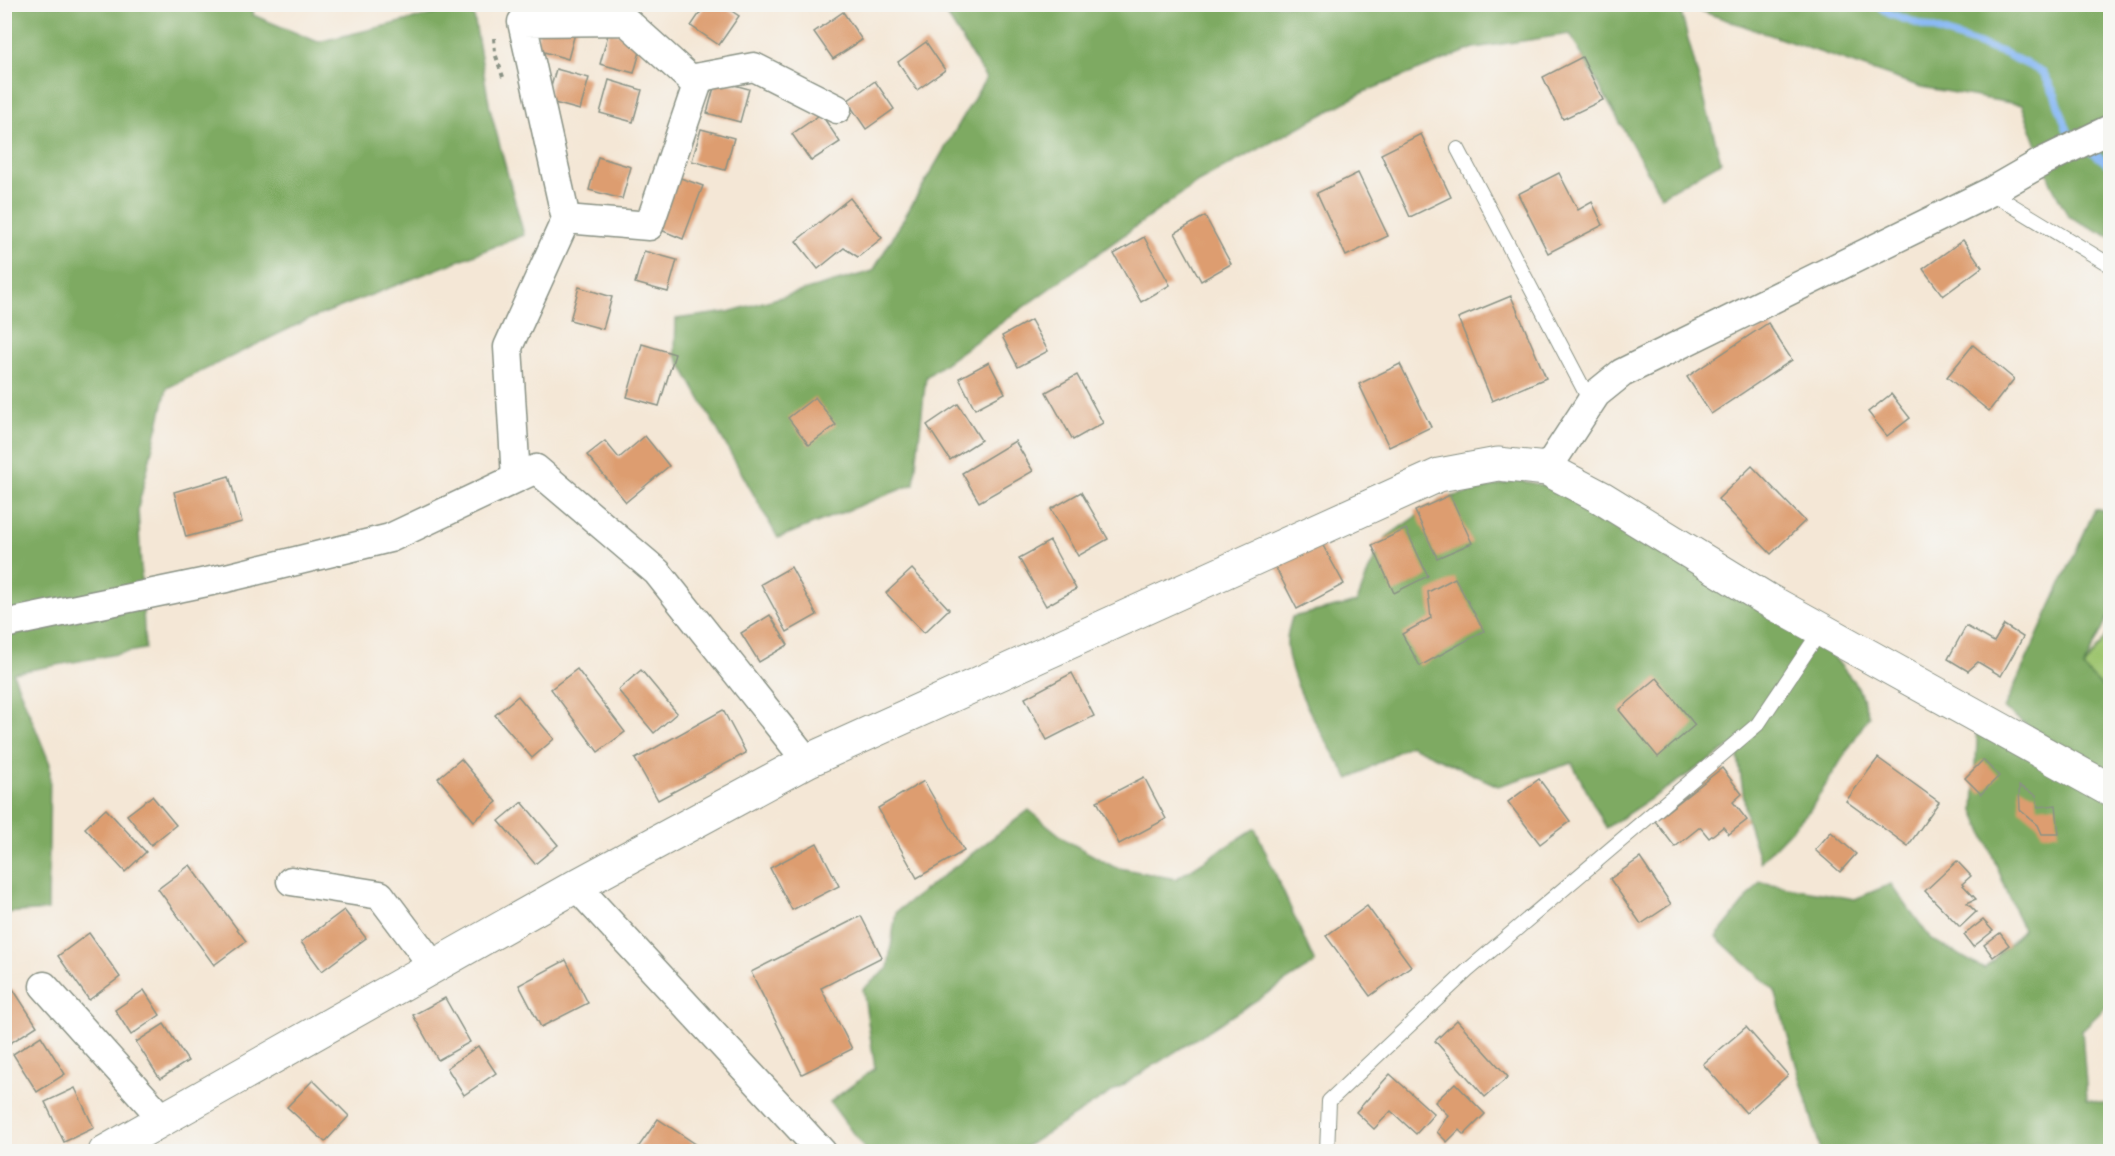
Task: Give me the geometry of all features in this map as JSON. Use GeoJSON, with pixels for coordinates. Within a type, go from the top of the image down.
{"type":"FeatureCollection","features":[{"type":"Feature","properties":{"kind":"street"},"geometry":{"type":"LineString","coordinates":[[516,478],[508,346],[566,219],[522,22],[626,21],[697,85],[649,226],[566,219]]}},
{"type":"Feature","properties":{"kind":"street"},"geometry":{"type":"LineString","coordinates":[[690,79],[754,67],[837,109]]}},
{"type":"Feature","properties":{"kind":"street"},"geometry":{"type":"LineString","coordinates":[[1547,469],[1596,394],[1622,373],[1990,192],[2044,161],[2110,129]]}},
{"type":"Feature","properties":{"kind":"street"},"geometry":{"type":"LineString","coordinates":[[105,1152],[576,886],[807,761],[1439,475],[1498,465],[1547,469],[1602,498],[1821,630],[2110,790]]}},
{"type":"Feature","properties":{"kind":"street"},"geometry":{"type":"LineString","coordinates":[[4,624],[226,578],[390,538],[536,469],[657,572],[807,761]]}},
{"type":"Feature","properties":{"kind":"street"},"geometry":{"type":"LineString","coordinates":[[291,881],[380,895],[434,967]]}},
{"type":"Feature","properties":{"kind":"street"},"geometry":{"type":"LineString","coordinates":[[576,886],[815,1149]]}},
{"type":"Feature","properties":{"kind":"street"},"geometry":{"type":"LineString","coordinates":[[44,986],[163,1119]]}},
{"type":"Feature","properties":{"kind":"lane"},"geometry":{"type":"LineString","coordinates":[[1458,149],[1591,403]]}},
{"type":"Feature","properties":{"kind":"lane"},"geometry":{"type":"LineString","coordinates":[[1990,192],[2110,265]]}},
{"type":"Feature","properties":{"kind":"lane"},"geometry":{"type":"LineString","coordinates":[[1327,1152],[1329,1101],[1467,971],[1758,724],[1821,630]]}},
{"type":"Feature","properties":{"kind":"green space"},"geometry":{"type":"Polygon","coordinates":[[[5,5],[254,5],[253,15],[318,42],[472,5],[490,109],[524,235],[305,321],[167,388],[138,508],[145,649],[13,673],[50,764],[48,910],[5,913],[5,5]]]}},
{"type":"Feature","properties":{"kind":"green space"},"geometry":{"type":"Polygon","coordinates":[[[914,5],[1679,5],[1721,162],[1661,196],[1570,34],[1474,48],[1364,92],[1198,182],[926,377],[914,484],[778,538],[675,354],[676,319],[728,312],[873,271],[986,78],[943,9],[914,5]]]}},
{"type":"Feature","properties":{"kind":"green space"},"geometry":{"type":"Polygon","coordinates":[[[1683,5],[2110,5],[2110,237],[2068,216],[2051,183],[2022,105],[1921,87],[1683,5]]]}},
{"type":"Feature","properties":{"kind":"green space"},"geometry":{"type":"Polygon","coordinates":[[[1518,480],[1602,498],[1817,636],[1858,687],[1869,716],[1810,810],[1760,862],[1747,820],[1736,743],[1606,828],[1572,763],[1498,786],[1410,745],[1349,779],[1310,712],[1293,674],[1287,640],[1292,617],[1357,602],[1368,572],[1385,538],[1439,500],[1518,480]]]}},
{"type":"Feature","properties":{"kind":"green space"},"geometry":{"type":"Polygon","coordinates":[[[2095,509],[2110,513],[2110,613],[2083,668],[2110,695],[2110,783],[2004,709],[2095,509]]]}},
{"type":"Feature","properties":{"kind":"green space"},"geometry":{"type":"Polygon","coordinates":[[[2110,631],[2110,695],[2083,668],[2110,631]]]}},
{"type":"Feature","properties":{"kind":"green space"},"geometry":{"type":"Polygon","coordinates":[[[1978,716],[2110,790],[2110,1003],[2082,1030],[2087,1099],[2110,1105],[2110,1151],[1821,1151],[1775,991],[1716,937],[1760,882],[1855,899],[1891,884],[1931,939],[1984,969],[2023,930],[1974,811],[1978,716]]]}},
{"type":"Feature","properties":{"kind":"green space"},"geometry":{"type":"Polygon","coordinates":[[[1029,810],[1067,841],[1114,867],[1176,879],[1255,828],[1315,963],[1019,1151],[866,1151],[830,1102],[875,1068],[863,989],[888,968],[896,912],[1029,810]]]}},
{"type":"Feature","properties":{"kind":"building"},"geometry":{"type":"Polygon","coordinates":[[[706,4],[721,4],[739,16],[719,45],[691,26],[706,4]]]}},
{"type":"Feature","properties":{"kind":"building"},"geometry":{"type":"Polygon","coordinates":[[[843,12],[862,40],[833,59],[814,32],[843,12]]]}},
{"type":"Feature","properties":{"kind":"building"},"geometry":{"type":"Polygon","coordinates":[[[543,17],[577,26],[568,59],[534,49],[543,17]]]}},
{"type":"Feature","properties":{"kind":"building"},"geometry":{"type":"Polygon","coordinates":[[[609,31],[643,41],[634,73],[600,64],[609,31]]]}},
{"type":"Feature","properties":{"kind":"building"},"geometry":{"type":"Polygon","coordinates":[[[926,42],[945,70],[917,90],[898,62],[926,42]]]}},
{"type":"Feature","properties":{"kind":"building"},"geometry":{"type":"Polygon","coordinates":[[[1582,57],[1603,100],[1563,119],[1543,77],[1582,57]]]}},
{"type":"Feature","properties":{"kind":"building"},"geometry":{"type":"Polygon","coordinates":[[[556,69],[589,78],[580,110],[547,101],[556,69]]]}},
{"type":"Feature","properties":{"kind":"building"},"geometry":{"type":"Polygon","coordinates":[[[609,80],[642,90],[633,122],[600,113],[609,80]]]}},
{"type":"Feature","properties":{"kind":"building"},"geometry":{"type":"Polygon","coordinates":[[[716,80],[749,89],[740,122],[707,113],[716,80]]]}},
{"type":"Feature","properties":{"kind":"building"},"geometry":{"type":"Polygon","coordinates":[[[875,81],[894,109],[866,129],[847,101],[875,81]]]}},
{"type":"Feature","properties":{"kind":"building"},"geometry":{"type":"Polygon","coordinates":[[[821,114],[840,142],[811,161],[792,134],[821,114]]]}},
{"type":"Feature","properties":{"kind":"building"},"geometry":{"type":"Polygon","coordinates":[[[701,129],[734,138],[725,170],[692,161],[701,129]]]}},
{"type":"Feature","properties":{"kind":"building"},"geometry":{"type":"Polygon","coordinates":[[[1421,134],[1451,197],[1410,217],[1381,154],[1421,134]]]}},
{"type":"Feature","properties":{"kind":"building"},"geometry":{"type":"Polygon","coordinates":[[[598,157],[631,167],[622,199],[589,190],[598,157]]]}},
{"type":"Feature","properties":{"kind":"building"},"geometry":{"type":"Polygon","coordinates":[[[1358,173],[1388,236],[1346,256],[1317,193],[1358,173]]]}},
{"type":"Feature","properties":{"kind":"building"},"geometry":{"type":"Polygon","coordinates":[[[1559,173],[1578,210],[1592,202],[1603,225],[1548,253],[1518,194],[1559,173]]]}},
{"type":"Feature","properties":{"kind":"building"},"geometry":{"type":"Polygon","coordinates":[[[675,176],[703,186],[683,239],[656,228],[675,176]]]}},
{"type":"Feature","properties":{"kind":"building"},"geometry":{"type":"Polygon","coordinates":[[[850,198],[882,238],[858,257],[844,248],[818,269],[796,241],[850,198]]]}},
{"type":"Feature","properties":{"kind":"building"},"geometry":{"type":"Polygon","coordinates":[[[1205,216],[1231,264],[1201,281],[1175,233],[1205,216]]]}},
{"type":"Feature","properties":{"kind":"building"},"geometry":{"type":"Polygon","coordinates":[[[1144,237],[1170,285],[1141,302],[1114,254],[1144,237]]]}},
{"type":"Feature","properties":{"kind":"building"},"geometry":{"type":"Polygon","coordinates":[[[1963,240],[1982,267],[1943,296],[1923,269],[1963,240]]]}},
{"type":"Feature","properties":{"kind":"building"},"geometry":{"type":"Polygon","coordinates":[[[644,251],[677,260],[668,292],[635,283],[644,251]]]}},
{"type":"Feature","properties":{"kind":"building"},"geometry":{"type":"Polygon","coordinates":[[[579,287],[612,297],[603,329],[570,320],[579,287]]]}},
{"type":"Feature","properties":{"kind":"building"},"geometry":{"type":"Polygon","coordinates":[[[1511,296],[1546,378],[1492,401],[1458,318],[1511,296]]]}},
{"type":"Feature","properties":{"kind":"building"},"geometry":{"type":"Polygon","coordinates":[[[1031,320],[1048,351],[1018,367],[1002,336],[1031,320]]]}},
{"type":"Feature","properties":{"kind":"building"},"geometry":{"type":"Polygon","coordinates":[[[1768,323],[1792,360],[1711,414],[1687,377],[1768,323]]]}},
{"type":"Feature","properties":{"kind":"building"},"geometry":{"type":"Polygon","coordinates":[[[642,344],[675,354],[659,406],[627,397],[642,344]]]}},
{"type":"Feature","properties":{"kind":"building"},"geometry":{"type":"Polygon","coordinates":[[[1973,345],[2014,379],[1989,411],[1947,377],[1973,345]]]}},
{"type":"Feature","properties":{"kind":"building"},"geometry":{"type":"Polygon","coordinates":[[[989,362],[1005,393],[975,409],[959,378],[989,362]]]}},
{"type":"Feature","properties":{"kind":"building"},"geometry":{"type":"Polygon","coordinates":[[[1400,364],[1431,427],[1389,447],[1359,384],[1400,364]]]}},
{"type":"Feature","properties":{"kind":"building"},"geometry":{"type":"Polygon","coordinates":[[[1077,375],[1103,423],[1073,440],[1046,392],[1077,375]]]}},
{"type":"Feature","properties":{"kind":"building"},"geometry":{"type":"Polygon","coordinates":[[[1891,394],[1910,418],[1887,436],[1868,412],[1891,394]]]}},
{"type":"Feature","properties":{"kind":"building"},"geometry":{"type":"Polygon","coordinates":[[[815,397],[836,425],[809,445],[788,418],[815,397]]]}},
{"type":"Feature","properties":{"kind":"building"},"geometry":{"type":"Polygon","coordinates":[[[958,404],[981,440],[950,460],[927,425],[958,404]]]}},
{"type":"Feature","properties":{"kind":"building"},"geometry":{"type":"Polygon","coordinates":[[[645,436],[669,466],[626,502],[587,455],[605,441],[619,458],[645,436]]]}},
{"type":"Feature","properties":{"kind":"building"},"geometry":{"type":"Polygon","coordinates":[[[1015,441],[1033,471],[979,502],[962,473],[1015,441]]]}},
{"type":"Feature","properties":{"kind":"building"},"geometry":{"type":"Polygon","coordinates":[[[1752,466],[1805,521],[1771,554],[1718,499],[1752,466]]]}},
{"type":"Feature","properties":{"kind":"building"},"geometry":{"type":"Polygon","coordinates":[[[229,476],[242,522],[186,537],[174,492],[229,476]]]}},
{"type":"Feature","properties":{"kind":"building"},"geometry":{"type":"Polygon","coordinates":[[[1081,492],[1108,539],[1078,556],[1051,509],[1081,492]]]}},
{"type":"Feature","properties":{"kind":"building"},"geometry":{"type":"Polygon","coordinates":[[[1450,495],[1472,543],[1437,558],[1415,511],[1450,495]]]}},
{"type":"Feature","properties":{"kind":"building"},"geometry":{"type":"Polygon","coordinates":[[[1406,529],[1428,576],[1394,593],[1372,545],[1406,529]]]}},
{"type":"Feature","properties":{"kind":"building"},"geometry":{"type":"Polygon","coordinates":[[[1050,541],[1076,589],[1046,606],[1019,558],[1050,541]]]}},
{"type":"Feature","properties":{"kind":"building"},"geometry":{"type":"Polygon","coordinates":[[[1321,542],[1344,584],[1297,609],[1275,566],[1321,542]]]}},
{"type":"Feature","properties":{"kind":"building"},"geometry":{"type":"Polygon","coordinates":[[[791,567],[817,615],[787,632],[761,584],[791,567]]]}},
{"type":"Feature","properties":{"kind":"building"},"geometry":{"type":"Polygon","coordinates":[[[912,569],[949,609],[924,633],[886,593],[912,569]]]}},
{"type":"Feature","properties":{"kind":"building"},"geometry":{"type":"Polygon","coordinates":[[[1455,578],[1484,631],[1420,666],[1402,634],[1431,618],[1428,592],[1455,578]]]}},
{"type":"Feature","properties":{"kind":"building"},"geometry":{"type":"Polygon","coordinates":[[[770,615],[788,645],[759,662],[741,633],[770,615]]]}},
{"type":"Feature","properties":{"kind":"building"},"geometry":{"type":"Polygon","coordinates":[[[2004,625],[2023,637],[2001,676],[1978,662],[1968,671],[1948,659],[1966,626],[1994,642],[2004,625]]]}},
{"type":"Feature","properties":{"kind":"building"},"geometry":{"type":"Polygon","coordinates":[[[577,669],[625,732],[598,752],[551,689],[577,669]]]}},
{"type":"Feature","properties":{"kind":"building"},"geometry":{"type":"Polygon","coordinates":[[[641,670],[677,713],[654,733],[618,690],[641,670]]]}},
{"type":"Feature","properties":{"kind":"building"},"geometry":{"type":"Polygon","coordinates":[[[1072,673],[1094,716],[1047,740],[1025,698],[1072,673]]]}},
{"type":"Feature","properties":{"kind":"building"},"geometry":{"type":"Polygon","coordinates":[[[1657,678],[1695,725],[1658,757],[1619,710],[1657,678]]]}},
{"type":"Feature","properties":{"kind":"building"},"geometry":{"type":"Polygon","coordinates":[[[518,696],[554,739],[532,758],[495,715],[518,696]]]}},
{"type":"Feature","properties":{"kind":"building"},"geometry":{"type":"Polygon","coordinates":[[[723,710],[746,753],[658,800],[635,759],[723,710]]]}},
{"type":"Feature","properties":{"kind":"building"},"geometry":{"type":"Polygon","coordinates":[[[1878,758],[1939,802],[1908,846],[1846,801],[1878,758]]]}},
{"type":"Feature","properties":{"kind":"building"},"geometry":{"type":"Polygon","coordinates":[[[461,759],[497,802],[474,821],[438,778],[461,759]]]}},
{"type":"Feature","properties":{"kind":"building"},"geometry":{"type":"Polygon","coordinates":[[[1983,760],[1999,776],[1981,794],[1965,778],[1983,760]]]}},
{"type":"Feature","properties":{"kind":"building"},"geometry":{"type":"Polygon","coordinates":[[[1722,768],[1742,794],[1733,802],[1747,820],[1729,834],[1723,827],[1709,838],[1700,827],[1675,847],[1655,821],[1722,768]]]}},
{"type":"Feature","properties":{"kind":"building"},"geometry":{"type":"Polygon","coordinates":[[[1144,777],[1166,819],[1119,844],[1097,801],[1144,777]]]}},
{"type":"Feature","properties":{"kind":"building"},"geometry":{"type":"Polygon","coordinates":[[[1539,779],[1570,821],[1540,844],[1508,802],[1539,779]]]}},
{"type":"Feature","properties":{"kind":"building"},"geometry":{"type":"Polygon","coordinates":[[[924,781],[964,851],[917,878],[878,808],[924,781]]]}},
{"type":"Feature","properties":{"kind":"building"},"geometry":{"type":"Polygon","coordinates":[[[2019,786],[2036,795],[2038,807],[2056,805],[2059,834],[2042,834],[2038,825],[2020,810],[2019,786]]]}},
{"type":"Feature","properties":{"kind":"building"},"geometry":{"type":"Polygon","coordinates":[[[152,796],[176,825],[151,845],[127,815],[152,796]]]}},
{"type":"Feature","properties":{"kind":"building"},"geometry":{"type":"Polygon","coordinates":[[[522,802],[558,845],[535,864],[499,821],[522,802]]]}},
{"type":"Feature","properties":{"kind":"building"},"geometry":{"type":"Polygon","coordinates":[[[106,809],[146,852],[125,872],[85,828],[106,809]]]}},
{"type":"Feature","properties":{"kind":"building"},"geometry":{"type":"Polygon","coordinates":[[[1831,832],[1856,854],[1840,872],[1815,850],[1831,832]]]}},
{"type":"Feature","properties":{"kind":"building"},"geometry":{"type":"Polygon","coordinates":[[[817,843],[839,886],[792,910],[770,868],[817,843]]]}},
{"type":"Feature","properties":{"kind":"building"},"geometry":{"type":"Polygon","coordinates":[[[1640,858],[1671,904],[1641,924],[1610,879],[1640,858]]]}},
{"type":"Feature","properties":{"kind":"building"},"geometry":{"type":"Polygon","coordinates":[[[1957,861],[1971,876],[1962,884],[1976,899],[1967,903],[1976,912],[1960,927],[1925,891],[1957,861]]]}},
{"type":"Feature","properties":{"kind":"building"},"geometry":{"type":"Polygon","coordinates":[[[190,865],[246,941],[214,965],[158,889],[190,865]]]}},
{"type":"Feature","properties":{"kind":"building"},"geometry":{"type":"Polygon","coordinates":[[[1367,906],[1411,966],[1370,996],[1326,936],[1367,906]]]}},
{"type":"Feature","properties":{"kind":"building"},"geometry":{"type":"Polygon","coordinates":[[[344,910],[366,938],[322,971],[301,942],[344,910]]]}},
{"type":"Feature","properties":{"kind":"building"},"geometry":{"type":"Polygon","coordinates":[[[861,916],[882,957],[821,988],[852,1049],[802,1074],[751,972],[861,916]]]}},
{"type":"Feature","properties":{"kind":"building"},"geometry":{"type":"Polygon","coordinates":[[[1983,920],[1993,931],[1973,947],[1964,935],[1983,920]]]}},
{"type":"Feature","properties":{"kind":"building"},"geometry":{"type":"Polygon","coordinates":[[[89,933],[120,977],[89,1000],[58,956],[89,933]]]}},
{"type":"Feature","properties":{"kind":"building"},"geometry":{"type":"Polygon","coordinates":[[[2000,933],[2009,945],[1993,957],[1984,945],[2000,933]]]}},
{"type":"Feature","properties":{"kind":"building"},"geometry":{"type":"Polygon","coordinates":[[[566,960],[588,1003],[541,1027],[519,985],[566,960]]]}},
{"type":"Feature","properties":{"kind":"building"},"geometry":{"type":"Polygon","coordinates":[[[13,989],[37,1026],[9,1044],[4,1036],[4,994],[13,989]]]}},
{"type":"Feature","properties":{"kind":"building"},"geometry":{"type":"Polygon","coordinates":[[[144,990],[160,1015],[131,1035],[115,1010],[144,990]]]}},
{"type":"Feature","properties":{"kind":"building"},"geometry":{"type":"Polygon","coordinates":[[[445,998],[470,1042],[438,1060],[413,1015],[445,998]]]}},
{"type":"Feature","properties":{"kind":"building"},"geometry":{"type":"Polygon","coordinates":[[[1457,1020],[1508,1077],[1485,1097],[1435,1041],[1457,1020]]]}},
{"type":"Feature","properties":{"kind":"building"},"geometry":{"type":"Polygon","coordinates":[[[164,1024],[188,1061],[160,1079],[136,1042],[164,1024]]]}},
{"type":"Feature","properties":{"kind":"building"},"geometry":{"type":"Polygon","coordinates":[[[1746,1027],[1788,1075],[1746,1113],[1703,1064],[1746,1027]]]}},
{"type":"Feature","properties":{"kind":"building"},"geometry":{"type":"Polygon","coordinates":[[[41,1036],[65,1074],[37,1092],[13,1054],[41,1036]]]}},
{"type":"Feature","properties":{"kind":"building"},"geometry":{"type":"Polygon","coordinates":[[[478,1046],[496,1073],[464,1095],[447,1068],[478,1046]]]}},
{"type":"Feature","properties":{"kind":"building"},"geometry":{"type":"Polygon","coordinates":[[[1390,1074],[1434,1114],[1416,1134],[1391,1111],[1374,1129],[1356,1112],[1390,1074]]]}},
{"type":"Feature","properties":{"kind":"building"},"geometry":{"type":"Polygon","coordinates":[[[313,1080],[349,1116],[325,1142],[287,1107],[313,1080]]]}},
{"type":"Feature","properties":{"kind":"building"},"geometry":{"type":"Polygon","coordinates":[[[1455,1083],[1485,1114],[1464,1135],[1459,1130],[1447,1142],[1437,1132],[1448,1115],[1435,1102],[1455,1083]]]}},
{"type":"Feature","properties":{"kind":"building"},"geometry":{"type":"Polygon","coordinates":[[[75,1088],[94,1128],[64,1142],[45,1102],[75,1088]]]}},
{"type":"Feature","properties":{"kind":"building"},"geometry":{"type":"Polygon","coordinates":[[[658,1119],[700,1147],[697,1152],[641,1152],[637,1149],[658,1119]]]}},
{"type":"Feature","properties":{"kind":"waterway"},"geometry":{"type":"LineString","coordinates":[[1876,4],[1890,14],[2004,53],[2043,72],[2055,95],[2068,132],[2110,166]]}}]}
